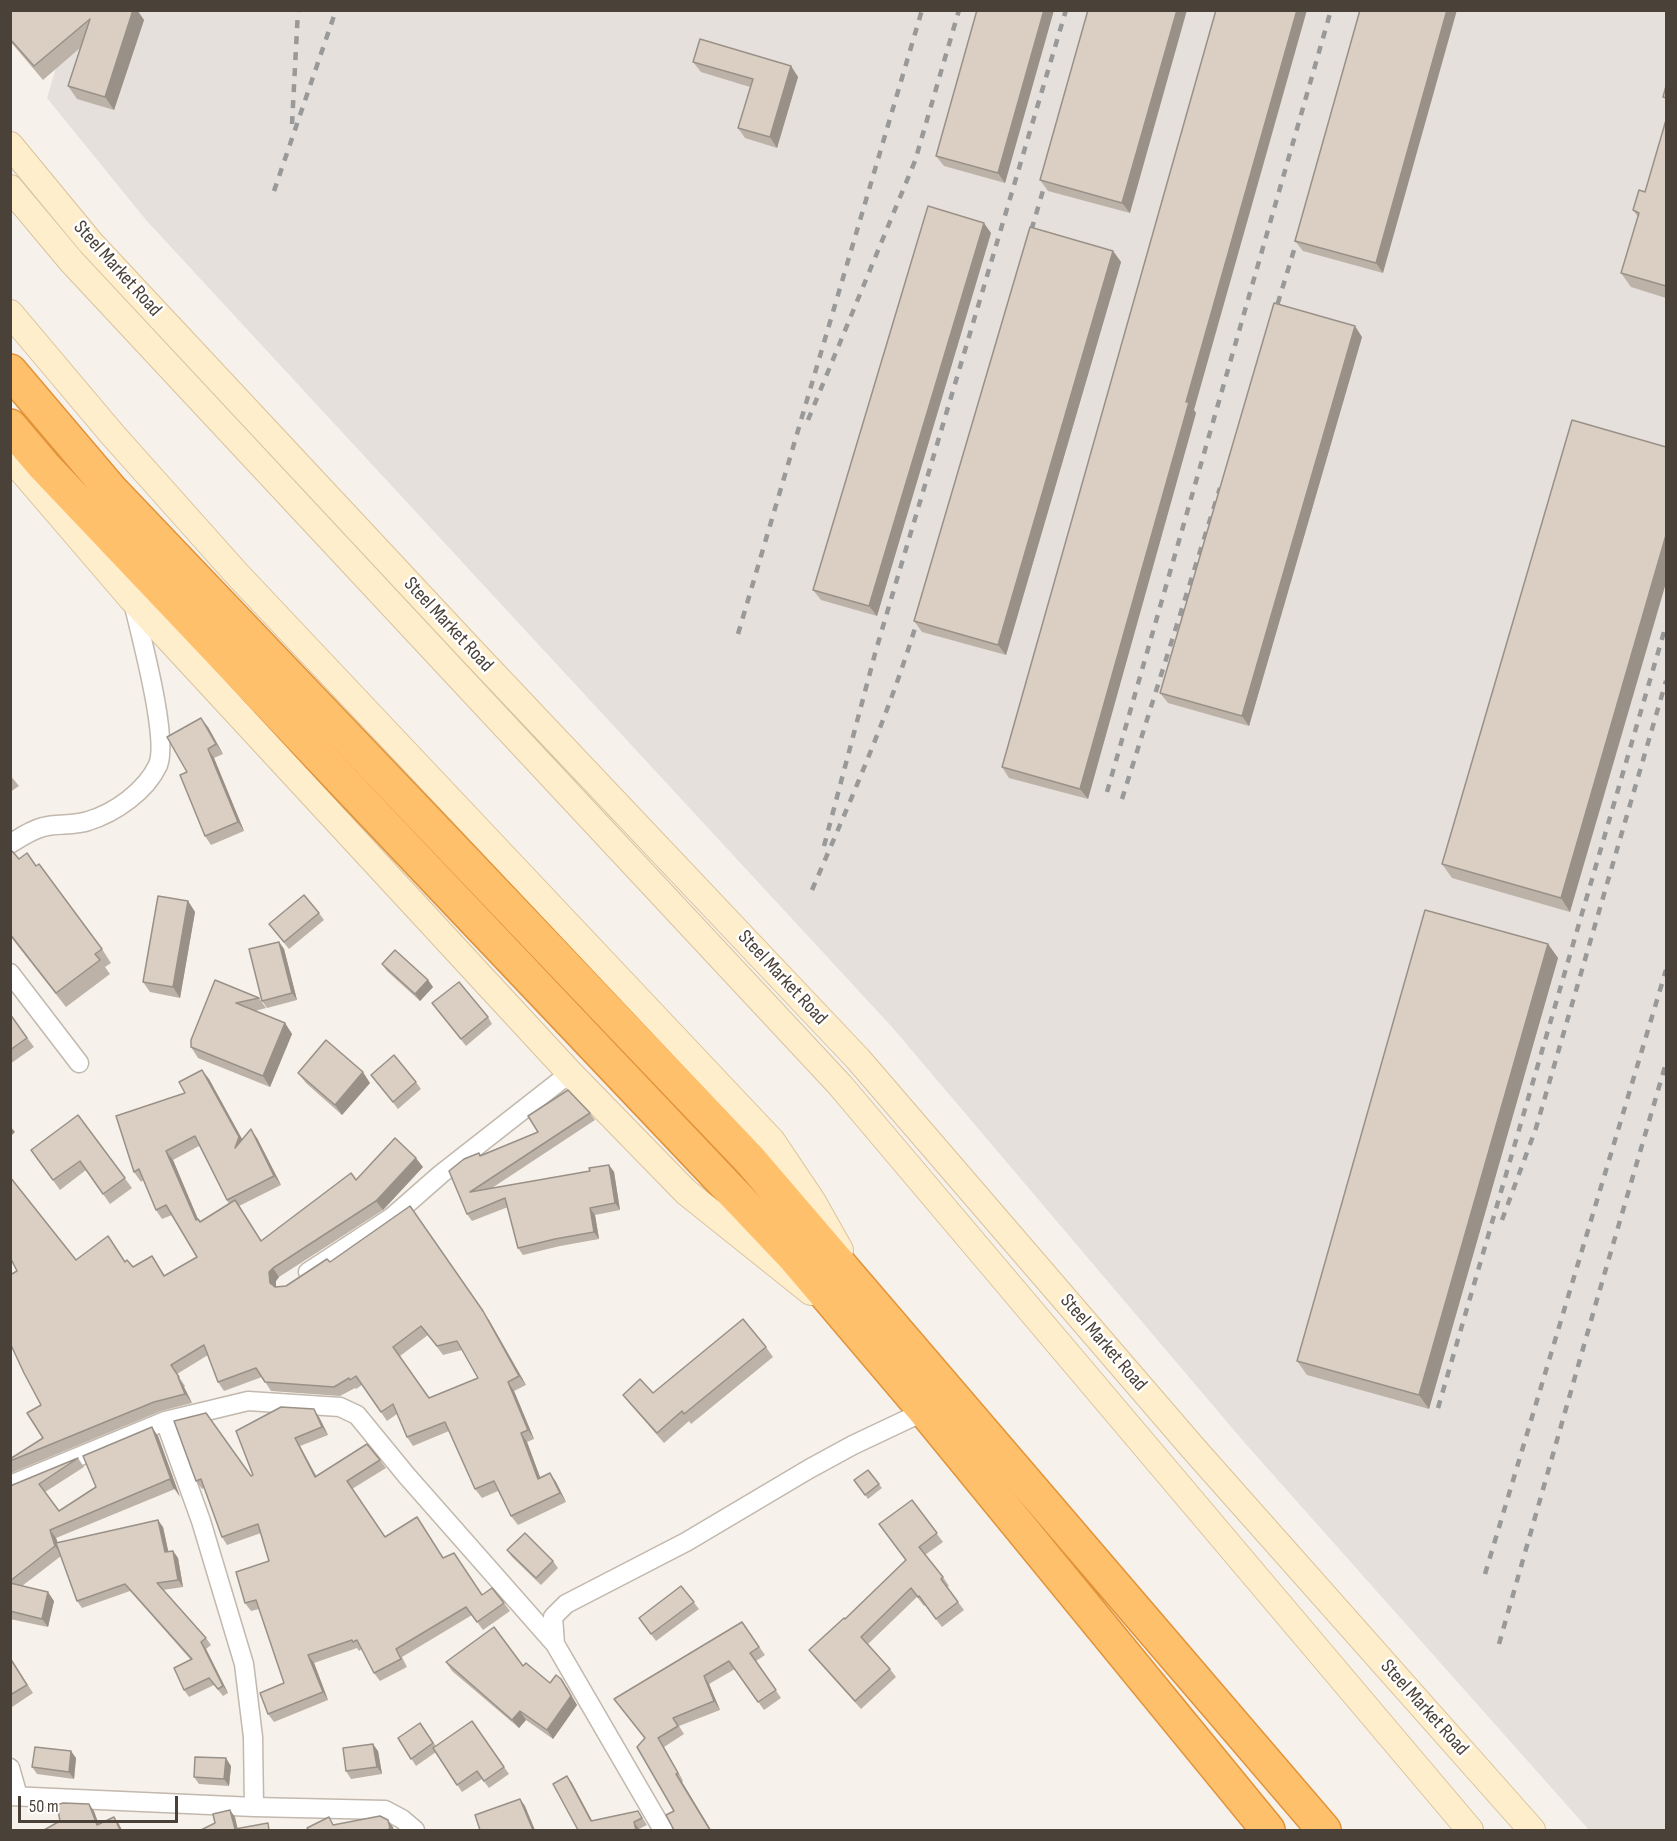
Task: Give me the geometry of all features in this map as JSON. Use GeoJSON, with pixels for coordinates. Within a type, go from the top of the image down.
{"type":"FeatureCollection","features":[{"type":"Feature","properties":{"kind":"highway"},"geometry":{"type":"LineString","coordinates":[[10,371],[111,490],[750,1160],[859,1310],[925,1411],[1268,1830]]}},
{"type":"Feature","properties":{"kind":"highway"},"geometry":{"type":"LineString","coordinates":[[10,426],[44,466],[795,1258],[859,1310],[1323,1830]]}},
{"type":"Feature","properties":{"kind":"street","name":"Steel Market Road"},"geometry":{"type":"LineString","coordinates":[[10,145],[90,242],[471,650],[858,1059],[1185,1439],[1532,1830]]}},
{"type":"Feature","properties":{"kind":"street","name":"Steel Market Road"},"geometry":{"type":"LineString","coordinates":[[10,188],[72,262],[840,1085],[1470,1830]]}},
{"type":"Feature","properties":{"kind":"street"},"geometry":{"type":"LineString","coordinates":[[10,313],[112,434],[236,573],[772,1141],[813,1202],[859,1310]]}},
{"type":"Feature","properties":{"kind":"street"},"geometry":{"type":"LineString","coordinates":[[10,457],[131,598],[570,1073],[686,1191],[859,1310]]}},
{"type":"Feature","properties":{"kind":"street"},"geometry":{"type":"LineString","coordinates":[[10,844],[28,832],[44,826],[87,822],[116,809],[144,786],[159,763],[160,739],[152,679],[131,598]]}},
{"type":"Feature","properties":{"kind":"street"},"geometry":{"type":"LineString","coordinates":[[10,973],[79,1063]]}},
{"type":"Feature","properties":{"kind":"street"},"geometry":{"type":"LineString","coordinates":[[295,1281],[392,1216],[441,1174],[570,1073]]}},
{"type":"Feature","properties":{"kind":"street"},"geometry":{"type":"LineString","coordinates":[[10,1485],[165,1421],[248,1401],[340,1407],[357,1415],[407,1476],[555,1644],[663,1830]]}},
{"type":"Feature","properties":{"kind":"street"},"geometry":{"type":"LineString","coordinates":[[555,1644],[553,1617],[566,1604],[687,1542],[853,1445],[925,1411]]}},
{"type":"Feature","properties":{"kind":"street"},"geometry":{"type":"LineString","coordinates":[[165,1421],[201,1521],[244,1664],[253,1737],[254,1807]]}},
{"type":"Feature","properties":{"kind":"street"},"geometry":{"type":"LineString","coordinates":[[10,1768],[14,1796],[254,1807],[385,1810],[402,1819],[415,1830]]}},
{"type":"Feature","properties":{"kind":"shaded area"},"geometry":{"type":"Polygon","coordinates":[[[73,11],[1666,11],[1666,1830],[1589,1830],[1244,1442],[892,1027],[146,220],[47,98],[73,11]]]}},
{"type":"Feature","properties":{"kind":"building"},"geometry":{"type":"Polygon","coordinates":[[[10,10],[133,10],[105,97],[68,86],[90,19],[34,66],[10,39],[10,10]]]}},
{"type":"Feature","properties":{"kind":"building"},"geometry":{"type":"Polygon","coordinates":[[[977,10],[1044,10],[998,173],[936,156],[977,10]]]}},
{"type":"Feature","properties":{"kind":"building"},"geometry":{"type":"Polygon","coordinates":[[[1088,10],[1177,10],[1122,203],[1040,180],[1088,10]]]}},
{"type":"Feature","properties":{"kind":"building"},"geometry":{"type":"Polygon","coordinates":[[[1216,10],[1297,10],[1080,789],[1002,767],[1216,10]]]}},
{"type":"Feature","properties":{"kind":"building"},"geometry":{"type":"Polygon","coordinates":[[[1360,10],[1447,10],[1376,263],[1295,241],[1360,10]]]}},
{"type":"Feature","properties":{"kind":"building"},"geometry":{"type":"Polygon","coordinates":[[[700,39],[791,66],[770,137],[738,128],[753,79],[693,62],[700,39]]]}},
{"type":"Feature","properties":{"kind":"building"},"geometry":{"type":"Polygon","coordinates":[[[1666,120],[1666,286],[1621,273],[1639,213],[1633,210],[1639,190],[1645,192],[1666,120]]]}},
{"type":"Feature","properties":{"kind":"building"},"geometry":{"type":"Polygon","coordinates":[[[928,206],[984,223],[869,606],[813,590],[928,206]]]}},
{"type":"Feature","properties":{"kind":"building"},"geometry":{"type":"Polygon","coordinates":[[[1030,227],[1113,251],[998,645],[914,621],[1030,227]]]}},
{"type":"Feature","properties":{"kind":"building"},"geometry":{"type":"Polygon","coordinates":[[[1274,303],[1355,326],[1242,716],[1160,693],[1274,303]]]}},
{"type":"Feature","properties":{"kind":"building"},"geometry":{"type":"Polygon","coordinates":[[[1572,420],[1666,447],[1666,535],[1561,898],[1442,864],[1572,420]]]}},
{"type":"Feature","properties":{"kind":"building"},"geometry":{"type":"Polygon","coordinates":[[[201,718],[216,744],[208,749],[238,822],[205,836],[180,775],[187,772],[167,737],[201,718]]]}},
{"type":"Feature","properties":{"kind":"building"},"geometry":{"type":"Polygon","coordinates":[[[12,851],[19,859],[27,853],[36,866],[39,864],[102,949],[95,954],[100,960],[56,993],[10,934],[10,852],[12,851]]]}},
{"type":"Feature","properties":{"kind":"building"},"geometry":{"type":"Polygon","coordinates":[[[304,895],[319,913],[284,942],[269,924],[304,895]]]}},
{"type":"Feature","properties":{"kind":"building"},"geometry":{"type":"Polygon","coordinates":[[[158,896],[188,901],[173,987],[143,982],[158,896]]]}},
{"type":"Feature","properties":{"kind":"building"},"geometry":{"type":"Polygon","coordinates":[[[1425,910],[1548,944],[1419,1395],[1297,1361],[1425,910]]]}},
{"type":"Feature","properties":{"kind":"building"},"geometry":{"type":"Polygon","coordinates":[[[279,942],[292,993],[262,1001],[249,949],[279,942]]]}},
{"type":"Feature","properties":{"kind":"building"},"geometry":{"type":"Polygon","coordinates":[[[395,950],[428,980],[415,994],[382,964],[395,950]]]}},
{"type":"Feature","properties":{"kind":"building"},"geometry":{"type":"Polygon","coordinates":[[[215,980],[259,998],[236,1003],[285,1023],[263,1076],[191,1047],[191,1040],[215,980]]]}},
{"type":"Feature","properties":{"kind":"building"},"geometry":{"type":"Polygon","coordinates":[[[459,982],[488,1017],[461,1039],[432,1003],[459,982]]]}},
{"type":"Feature","properties":{"kind":"building"},"geometry":{"type":"Polygon","coordinates":[[[10,1014],[27,1038],[10,1050],[10,1014]]]}},
{"type":"Feature","properties":{"kind":"building"},"geometry":{"type":"Polygon","coordinates":[[[326,1040],[363,1072],[335,1105],[298,1073],[326,1040]]]}},
{"type":"Feature","properties":{"kind":"building"},"geometry":{"type":"Polygon","coordinates":[[[394,1055],[416,1082],[393,1102],[371,1075],[394,1055]]]}},
{"type":"Feature","properties":{"kind":"building"},"geometry":{"type":"Polygon","coordinates":[[[202,1070],[239,1137],[235,1148],[251,1129],[274,1176],[227,1200],[195,1136],[166,1151],[196,1220],[200,1222],[235,1200],[261,1241],[351,1173],[356,1180],[395,1138],[416,1158],[376,1201],[273,1268],[269,1272],[270,1283],[275,1287],[286,1286],[327,1259],[330,1262],[410,1206],[483,1311],[519,1376],[508,1382],[528,1430],[521,1433],[538,1479],[550,1473],[560,1493],[511,1516],[494,1481],[475,1489],[445,1422],[407,1437],[393,1404],[381,1412],[356,1376],[334,1387],[265,1382],[256,1368],[218,1382],[204,1345],[171,1365],[179,1377],[185,1394],[154,1402],[10,1461],[43,1438],[27,1413],[41,1405],[10,1343],[10,1275],[17,1271],[10,1257],[10,1177],[76,1260],[108,1236],[125,1262],[127,1260],[133,1267],[152,1256],[164,1276],[197,1257],[166,1205],[156,1210],[139,1169],[134,1172],[116,1116],[185,1093],[179,1082],[202,1070]],[[421,1326],[393,1347],[429,1398],[478,1378],[457,1341],[437,1346],[421,1326]]]}},
{"type":"Feature","properties":{"kind":"building"},"geometry":{"type":"Polygon","coordinates":[[[568,1090],[590,1113],[470,1192],[590,1171],[589,1168],[609,1165],[615,1203],[590,1208],[594,1232],[518,1248],[505,1198],[467,1214],[449,1171],[464,1159],[479,1153],[480,1156],[538,1132],[528,1116],[568,1090]]]}},
{"type":"Feature","properties":{"kind":"building"},"geometry":{"type":"Polygon","coordinates":[[[78,1115],[125,1178],[103,1194],[80,1161],[53,1180],[31,1150],[78,1115]]]}},
{"type":"Feature","properties":{"kind":"building"},"geometry":{"type":"Polygon","coordinates":[[[743,1319],[766,1347],[684,1414],[682,1411],[657,1433],[623,1395],[640,1379],[653,1393],[743,1319]]]}},
{"type":"Feature","properties":{"kind":"building"},"geometry":{"type":"Polygon","coordinates":[[[281,1407],[314,1409],[322,1427],[295,1438],[315,1477],[367,1444],[380,1460],[347,1481],[385,1537],[417,1517],[443,1558],[454,1553],[482,1595],[492,1588],[504,1603],[477,1622],[466,1607],[396,1649],[401,1659],[374,1673],[357,1640],[308,1655],[323,1692],[268,1714],[260,1693],[284,1683],[256,1600],[245,1603],[236,1572],[269,1561],[258,1524],[222,1537],[201,1479],[196,1481],[174,1421],[206,1413],[251,1476],[253,1475],[236,1431],[281,1407]]]}},
{"type":"Feature","properties":{"kind":"building"},"geometry":{"type":"Polygon","coordinates":[[[152,1427],[174,1488],[170,1479],[50,1530],[55,1546],[10,1581],[10,1486],[78,1458],[39,1484],[59,1511],[96,1487],[83,1456],[152,1427]]]}},
{"type":"Feature","properties":{"kind":"building"},"geometry":{"type":"Polygon","coordinates":[[[868,1470],[879,1484],[865,1495],[854,1480],[868,1470]]]}},
{"type":"Feature","properties":{"kind":"building"},"geometry":{"type":"Polygon","coordinates":[[[912,1500],[937,1533],[919,1547],[943,1577],[941,1579],[958,1602],[936,1619],[911,1588],[861,1637],[890,1669],[855,1701],[809,1650],[906,1560],[879,1524],[912,1500]]]}},
{"type":"Feature","properties":{"kind":"building"},"geometry":{"type":"Polygon","coordinates":[[[158,1520],[165,1552],[173,1551],[178,1580],[157,1583],[206,1638],[201,1642],[223,1686],[218,1689],[209,1678],[184,1690],[174,1668],[192,1659],[125,1584],[77,1601],[56,1543],[158,1520]]]}},
{"type":"Feature","properties":{"kind":"building"},"geometry":{"type":"Polygon","coordinates":[[[525,1533],[553,1561],[536,1578],[507,1550],[525,1533]]]}},
{"type":"Feature","properties":{"kind":"building"},"geometry":{"type":"Polygon","coordinates":[[[10,1583],[48,1592],[42,1619],[10,1611],[10,1583]]]}},
{"type":"Feature","properties":{"kind":"building"},"geometry":{"type":"Polygon","coordinates":[[[681,1586],[694,1602],[651,1634],[639,1618],[681,1586]]]}},
{"type":"Feature","properties":{"kind":"building"},"geometry":{"type":"Polygon","coordinates":[[[742,1622],[759,1647],[750,1653],[776,1690],[758,1702],[729,1661],[704,1676],[714,1701],[673,1718],[678,1726],[658,1738],[678,1773],[676,1774],[710,1830],[674,1830],[666,1815],[674,1811],[637,1747],[645,1738],[614,1699],[742,1622]]]}},
{"type":"Feature","properties":{"kind":"building"},"geometry":{"type":"Polygon","coordinates":[[[494,1627],[523,1666],[526,1663],[550,1683],[556,1675],[571,1696],[547,1730],[520,1711],[512,1720],[446,1662],[494,1627]]]}},
{"type":"Feature","properties":{"kind":"building"},"geometry":{"type":"Polygon","coordinates":[[[10,1658],[27,1685],[10,1695],[10,1658]]]}},
{"type":"Feature","properties":{"kind":"building"},"geometry":{"type":"Polygon","coordinates":[[[472,1721],[504,1767],[484,1781],[477,1771],[457,1785],[433,1748],[472,1721]]]}},
{"type":"Feature","properties":{"kind":"building"},"geometry":{"type":"Polygon","coordinates":[[[420,1723],[433,1743],[411,1759],[398,1738],[420,1723]]]}},
{"type":"Feature","properties":{"kind":"building"},"geometry":{"type":"Polygon","coordinates":[[[373,1744],[377,1767],[346,1771],[343,1748],[373,1744]]]}},
{"type":"Feature","properties":{"kind":"building"},"geometry":{"type":"Polygon","coordinates":[[[35,1747],[71,1751],[69,1772],[32,1767],[35,1747]]]}},
{"type":"Feature","properties":{"kind":"building"},"geometry":{"type":"Polygon","coordinates":[[[195,1757],[226,1758],[224,1779],[194,1777],[195,1757]]]}},
{"type":"Feature","properties":{"kind":"building"},"geometry":{"type":"Polygon","coordinates":[[[567,1776],[591,1821],[638,1811],[642,1818],[634,1822],[636,1830],[578,1830],[553,1784],[567,1776]]]}},
{"type":"Feature","properties":{"kind":"building"},"geometry":{"type":"Polygon","coordinates":[[[520,1799],[533,1830],[480,1830],[475,1815],[520,1799]]]}},
{"type":"Feature","properties":{"kind":"building"},"geometry":{"type":"Polygon","coordinates":[[[63,1803],[89,1804],[97,1825],[114,1817],[120,1830],[44,1830],[60,1821],[57,1805],[63,1803]]]}},
{"type":"Feature","properties":{"kind":"building"},"geometry":{"type":"Polygon","coordinates":[[[230,1810],[235,1829],[268,1823],[269,1830],[201,1830],[215,1823],[213,1814],[230,1810]]]}},
{"type":"Feature","properties":{"kind":"building"},"geometry":{"type":"Polygon","coordinates":[[[380,1816],[388,1820],[390,1828],[387,1830],[309,1830],[307,1828],[329,1817],[333,1825],[380,1816]]]}},
{"type":"Feature","properties":{"kind":"railway"},"geometry":{"type":"LineString","coordinates":[[292,124],[298,10]]}},
{"type":"Feature","properties":{"kind":"railway"},"geometry":{"type":"LineString","coordinates":[[274,191],[336,10]]}},
{"type":"Feature","properties":{"kind":"railway"},"geometry":{"type":"LineString","coordinates":[[738,634],[922,10]]}},
{"type":"Feature","properties":{"kind":"railway"},"geometry":{"type":"LineString","coordinates":[[808,420],[915,161],[959,10]]}},
{"type":"Feature","properties":{"kind":"railway"},"geometry":{"type":"LineString","coordinates":[[824,846],[876,650],[1066,10]]}},
{"type":"Feature","properties":{"kind":"railway"},"geometry":{"type":"LineString","coordinates":[[1107,792],[1331,10]]}},
{"type":"Feature","properties":{"kind":"railway"},"geometry":{"type":"LineString","coordinates":[[1027,245],[1049,170]]}},
{"type":"Feature","properties":{"kind":"railway"},"geometry":{"type":"LineString","coordinates":[[1273,319],[1301,227]]}},
{"type":"Feature","properties":{"kind":"railway"},"geometry":{"type":"LineString","coordinates":[[1122,799],[1220,488]]}},
{"type":"Feature","properties":{"kind":"railway"},"geometry":{"type":"LineString","coordinates":[[812,890],[885,715],[921,608]]}},
{"type":"Feature","properties":{"kind":"railway"},"geometry":{"type":"LineString","coordinates":[[1438,1408],[1666,625]]}},
{"type":"Feature","properties":{"kind":"railway"},"geometry":{"type":"LineString","coordinates":[[1502,1220],[1536,1128],[1666,681]]}},
{"type":"Feature","properties":{"kind":"railway"},"geometry":{"type":"LineString","coordinates":[[1485,1574],[1666,970]]}},
{"type":"Feature","properties":{"kind":"railway"},"geometry":{"type":"LineString","coordinates":[[1499,1644],[1666,1063]]}}]}
